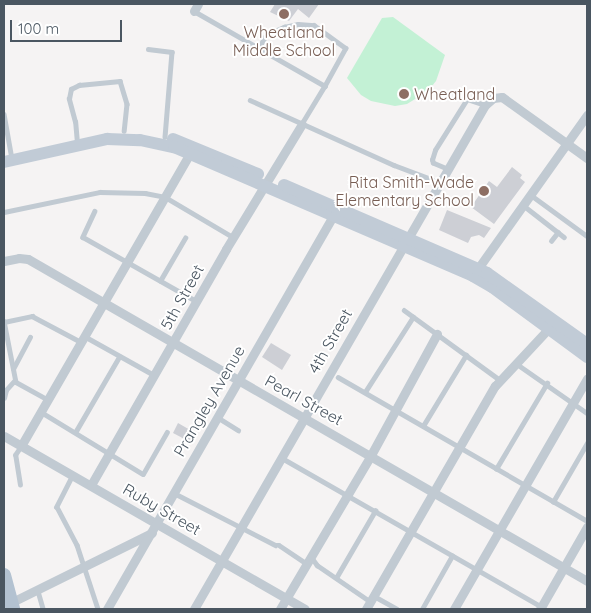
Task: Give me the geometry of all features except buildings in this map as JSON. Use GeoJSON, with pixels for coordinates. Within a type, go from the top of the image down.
{"type":"FeatureCollection","features":[{"type":"Feature","properties":{"kind":"main road"},"geometry":{"type":"LineString","coordinates":[[77,141],[92,133],[124,131],[165,137],[405,242],[497,279],[587,356]]}},
{"type":"Feature","properties":{"kind":"main road"},"geometry":{"type":"LineString","coordinates":[[8,157],[77,141],[107,139],[140,140],[192,150]]}},
{"type":"Feature","properties":{"kind":"main road"},"geometry":{"type":"LineString","coordinates":[[552,325],[587,344]]}},
{"type":"Feature","properties":{"kind":"main road"},"geometry":{"type":"LineString","coordinates":[[4,575],[9,606]]}},
{"type":"Feature","properties":{"kind":"street"},"geometry":{"type":"LineString","coordinates":[[486,105],[493,98],[502,98],[587,158]]}},
{"type":"Feature","properties":{"kind":"street","name":"4th Street"},"geometry":{"type":"LineString","coordinates":[[194,609],[439,182],[486,105]]}},
{"type":"Feature","properties":{"kind":"street"},"geometry":{"type":"LineString","coordinates":[[476,272],[522,204],[587,115]]}},
{"type":"Feature","properties":{"kind":"street","name":"5th Street"},"geometry":{"type":"LineString","coordinates":[[91,486],[233,237],[302,124]]}},
{"type":"Feature","properties":{"kind":"street"},"geometry":{"type":"LineString","coordinates":[[21,446],[106,302],[192,150]]}},
{"type":"Feature","properties":{"kind":"street","name":"Prangley Avenue"},"geometry":{"type":"LineString","coordinates":[[107,609],[158,524],[238,380],[336,212]]}},
{"type":"Feature","properties":{"kind":"street","name":"Pearl Street"},"geometry":{"type":"LineString","coordinates":[[4,262],[19,258],[28,259],[106,302],[587,580]]}},
{"type":"Feature","properties":{"kind":"street"},"geometry":{"type":"LineString","coordinates":[[370,602],[500,380],[552,325]]}},
{"type":"Feature","properties":{"kind":"street"},"geometry":{"type":"LineString","coordinates":[[280,609],[371,455],[437,334]]}},
{"type":"Feature","properties":{"kind":"street"},"geometry":{"type":"LineString","coordinates":[[454,609],[587,379]]}},
{"type":"Feature","properties":{"kind":"street","name":"Ruby Street"},"geometry":{"type":"LineString","coordinates":[[4,436],[305,609]]}},
{"type":"Feature","properties":{"kind":"street"},"geometry":{"type":"LineString","coordinates":[[542,608],[587,527]]}},
{"type":"Feature","properties":{"kind":"street"},"geometry":{"type":"LineString","coordinates":[[9,606],[152,533]]}},
{"type":"Feature","properties":{"kind":"lane"},"geometry":{"type":"LineString","coordinates":[[196,7],[258,48],[325,86]]}},
{"type":"Feature","properties":{"kind":"lane"},"geometry":{"type":"LineString","coordinates":[[258,48],[266,35],[298,24],[314,25],[346,48],[302,124]]}},
{"type":"Feature","properties":{"kind":"lane"},"geometry":{"type":"LineString","coordinates":[[148,49],[172,52],[165,137]]}},
{"type":"Feature","properties":{"kind":"lane"},"geometry":{"type":"LineString","coordinates":[[77,141],[69,99],[71,89],[79,85],[116,80],[123,86],[127,104],[124,131]]}},
{"type":"Feature","properties":{"kind":"lane"},"geometry":{"type":"LineString","coordinates":[[447,169],[433,163],[435,150],[467,99],[486,105]]}},
{"type":"Feature","properties":{"kind":"lane"},"geometry":{"type":"LineString","coordinates":[[250,100],[394,165],[439,182]]}},
{"type":"Feature","properties":{"kind":"lane"},"geometry":{"type":"LineString","coordinates":[[4,114],[8,157]]}},
{"type":"Feature","properties":{"kind":"lane"},"geometry":{"type":"LineString","coordinates":[[4,212],[108,191],[145,193],[165,197],[233,237]]}},
{"type":"Feature","properties":{"kind":"lane"},"geometry":{"type":"LineString","coordinates":[[530,194],[587,236]]}},
{"type":"Feature","properties":{"kind":"lane"},"geometry":{"type":"LineString","coordinates":[[522,204],[564,237]]}},
{"type":"Feature","properties":{"kind":"lane"},"geometry":{"type":"LineString","coordinates":[[95,211],[83,237],[197,301]]}},
{"type":"Feature","properties":{"kind":"lane"},"geometry":{"type":"LineString","coordinates":[[551,241],[558,232]]}},
{"type":"Feature","properties":{"kind":"lane"},"geometry":{"type":"LineString","coordinates":[[160,281],[185,238]]}},
{"type":"Feature","properties":{"kind":"lane"},"geometry":{"type":"LineString","coordinates":[[404,310],[500,380]]}},
{"type":"Feature","properties":{"kind":"lane"},"geometry":{"type":"LineString","coordinates":[[48,400],[15,380],[4,321],[32,316],[155,376]]}},
{"type":"Feature","properties":{"kind":"lane"},"geometry":{"type":"LineString","coordinates":[[365,392],[413,317]]}},
{"type":"Feature","properties":{"kind":"lane"},"geometry":{"type":"LineString","coordinates":[[13,369],[30,337]]}},
{"type":"Feature","properties":{"kind":"lane"},"geometry":{"type":"LineString","coordinates":[[423,426],[466,355]]}},
{"type":"Feature","properties":{"kind":"lane"},"geometry":{"type":"LineString","coordinates":[[76,431],[119,357]]}},
{"type":"Feature","properties":{"kind":"lane"},"geometry":{"type":"LineString","coordinates":[[516,363],[587,413]]}},
{"type":"Feature","properties":{"kind":"lane"},"geometry":{"type":"LineString","coordinates":[[338,377],[587,521]]}},
{"type":"Feature","properties":{"kind":"lane"},"geometry":{"type":"LineString","coordinates":[[4,398],[6,390],[15,380]]}},
{"type":"Feature","properties":{"kind":"lane"},"geometry":{"type":"LineString","coordinates":[[496,469],[547,383]]}},
{"type":"Feature","properties":{"kind":"lane"},"geometry":{"type":"LineString","coordinates":[[41,412],[76,431],[78,435],[143,474],[167,432]]}},
{"type":"Feature","properties":{"kind":"lane"},"geometry":{"type":"LineString","coordinates":[[217,417],[238,430]]}},
{"type":"Feature","properties":{"kind":"lane"},"geometry":{"type":"LineString","coordinates":[[553,502],[587,443]]}},
{"type":"Feature","properties":{"kind":"lane"},"geometry":{"type":"LineString","coordinates":[[20,485],[15,455],[21,446]]}},
{"type":"Feature","properties":{"kind":"lane"},"geometry":{"type":"LineString","coordinates":[[282,457],[542,608]]}},
{"type":"Feature","properties":{"kind":"lane"},"geometry":{"type":"LineString","coordinates":[[73,475],[57,506],[77,545],[98,609]]}},
{"type":"Feature","properties":{"kind":"lane"},"geometry":{"type":"LineString","coordinates":[[174,493],[275,545],[279,545],[306,563]]}},
{"type":"Feature","properties":{"kind":"lane"},"geometry":{"type":"LineString","coordinates":[[336,578],[375,511]]}},
{"type":"Feature","properties":{"kind":"lane"},"geometry":{"type":"LineString","coordinates":[[312,555],[312,560],[370,602],[397,609]]}},
{"type":"Feature","properties":{"kind":"lane"},"geometry":{"type":"LineString","coordinates":[[422,609],[452,556]]}},
{"type":"Feature","properties":{"kind":"lane"},"geometry":{"type":"LineString","coordinates":[[38,591],[43,609]]}},
{"type":"Feature","properties":{"kind":"green space"},"geometry":{"type":"Polygon","coordinates":[[[393,17],[445,55],[436,81],[428,91],[407,104],[395,106],[371,101],[361,95],[347,78],[382,18],[393,17]]]}},
{"type":"Feature","properties":{"kind":"place","name":"Wheatland Middle School"},"geometry":{"type":"Point","coordinates":[284,14]}},
{"type":"Feature","properties":{"kind":"place","name":"Wheatland"},"geometry":{"type":"Point","coordinates":[404,94]}},
{"type":"Feature","properties":{"kind":"place","name":"Rita Smith-Wade Elementary School"},"geometry":{"type":"Point","coordinates":[484,191]}}]}
